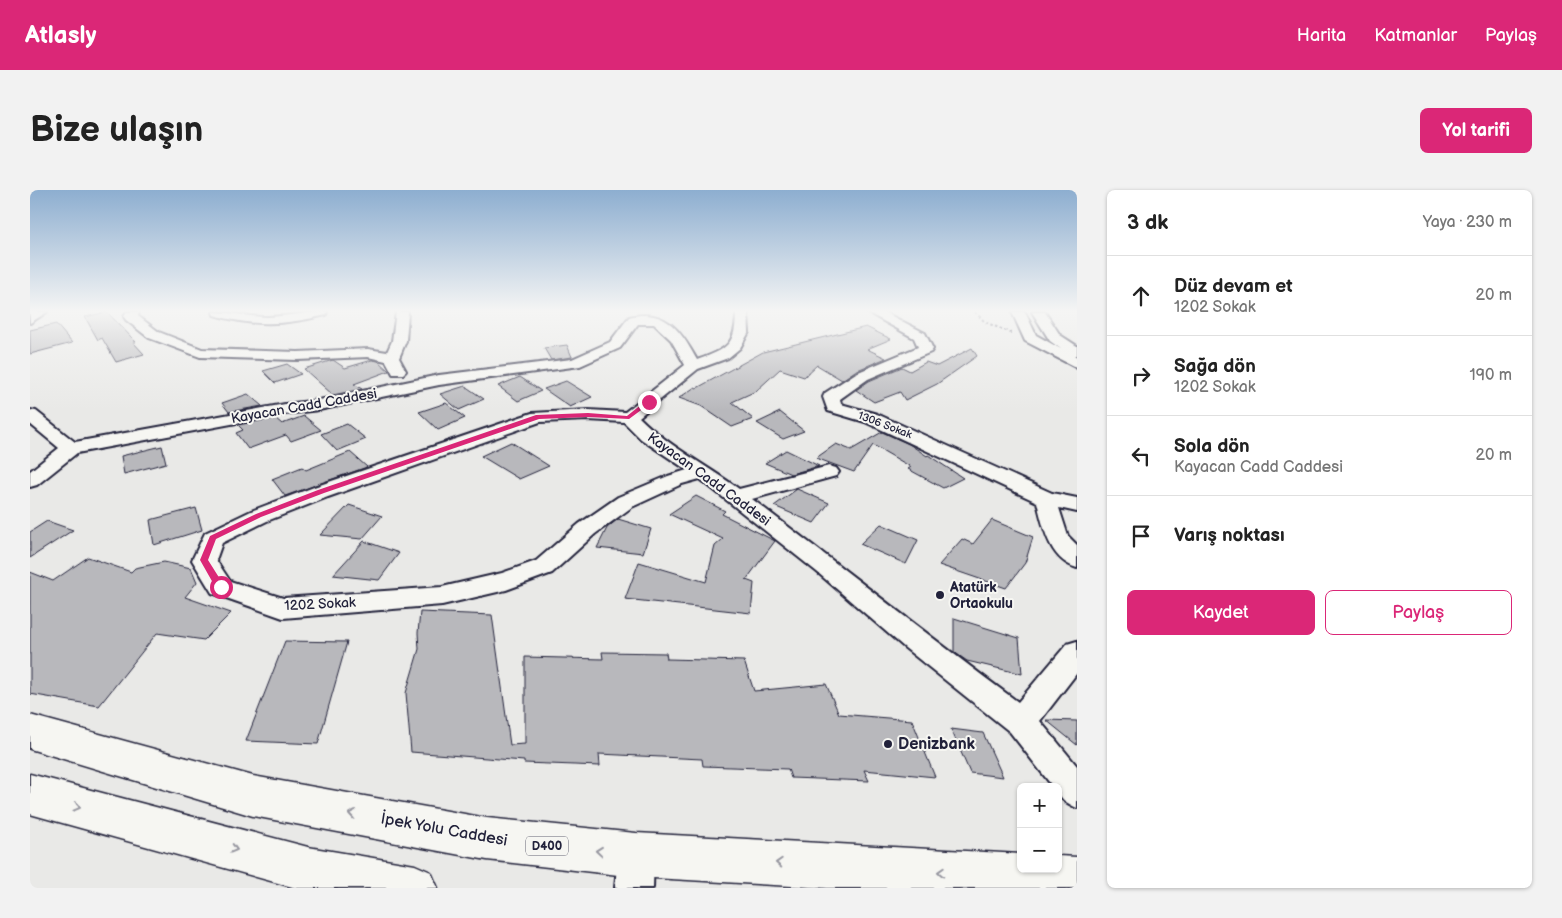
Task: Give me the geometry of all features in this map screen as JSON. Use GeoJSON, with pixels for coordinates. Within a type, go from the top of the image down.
{"type":"FeatureCollection","features":[{"type":"Feature","properties":{"kind":"highway","name":"İpek Yolu Caddesi"},"geometry":{"type":"LineString","coordinates":[[30,732],[253,796],[487,839],[635,872],[1077,880]]}},
{"type":"Feature","properties":{"kind":"highway"},"geometry":{"type":"LineString","coordinates":[[30,794],[308,869],[415,888]]}},
{"type":"Feature","properties":{"kind":"street"},"geometry":{"type":"LineString","coordinates":[[180,345],[200,353],[298,356],[368,353],[392,358]]}},
{"type":"Feature","properties":{"kind":"street"},"geometry":{"type":"LineString","coordinates":[[397,345],[392,358],[406,388]]}},
{"type":"Feature","properties":{"kind":"street","name":"Kayacan Cadd Caddesi"},"geometry":{"type":"LineString","coordinates":[[30,481],[71,448],[285,409],[319,405],[439,380],[575,362],[615,345]]}},
{"type":"Feature","properties":{"kind":"street","name":"Kayacan Cadd Caddesi"},"geometry":{"type":"LineString","coordinates":[[681,345],[693,366]]}},
{"type":"Feature","properties":{"kind":"street"},"geometry":{"type":"LineString","coordinates":[[629,418],[693,366],[719,356],[736,345]]}},
{"type":"Feature","properties":{"kind":"street","name":"1306 Sokak"},"geometry":{"type":"LineString","coordinates":[[924,345],[926,349],[862,376],[831,397],[834,407],[871,418],[1046,498],[1077,505]]}},
{"type":"Feature","properties":{"kind":"street"},"geometry":{"type":"LineString","coordinates":[[1042,345],[1077,363]]}},
{"type":"Feature","properties":{"kind":"street"},"geometry":{"type":"LineString","coordinates":[[1065,345],[1077,353]]}},
{"type":"Feature","properties":{"kind":"street"},"geometry":{"type":"LineString","coordinates":[[30,415],[71,448]]}},
{"type":"Feature","properties":{"kind":"street","name":"1202 Sokak"},"geometry":{"type":"LineString","coordinates":[[629,418],[588,415],[538,417],[321,492],[259,516],[213,538],[204,560],[221,587],[283,608],[442,596],[506,581],[544,567],[588,529],[625,502],[675,480],[703,472]]}},
{"type":"Feature","properties":{"kind":"street","name":"Kayacan Cadd Caddesi"},"geometry":{"type":"LineString","coordinates":[[629,418],[647,435],[703,472],[825,566],[914,640],[1021,722],[1077,791]]}},
{"type":"Feature","properties":{"kind":"street"},"geometry":{"type":"LineString","coordinates":[[735,497],[829,472]]}},
{"type":"Feature","properties":{"kind":"street"},"geometry":{"type":"LineString","coordinates":[[1046,498],[1058,539],[1077,560]]}},
{"type":"Feature","properties":{"kind":"street"},"geometry":{"type":"LineString","coordinates":[[1021,722],[1077,652]]}},
{"type":"Feature","properties":{"kind":"building"},"geometry":{"type":"Polygon","coordinates":[[[30,345],[66,345],[30,354],[30,345]]]}},
{"type":"Feature","properties":{"kind":"building"},"geometry":{"type":"Polygon","coordinates":[[[106,345],[135,345],[144,354],[116,362],[106,345]]]}},
{"type":"Feature","properties":{"kind":"building"},"geometry":{"type":"Polygon","coordinates":[[[567,345],[572,357],[551,360],[544,348],[567,345]]]}},
{"type":"Feature","properties":{"kind":"building"},"geometry":{"type":"Polygon","coordinates":[[[794,345],[878,345],[867,349],[886,358],[855,371],[842,380],[817,365],[804,377],[780,369],[756,391],[732,402],[753,419],[732,427],[701,406],[679,398],[695,387],[697,388],[763,352],[794,345]]]}},
{"type":"Feature","properties":{"kind":"building"},"geometry":{"type":"Polygon","coordinates":[[[972,348],[977,356],[937,384],[905,400],[900,392],[874,402],[856,390],[869,381],[902,367],[910,371],[926,362],[937,366],[972,348]]]}},
{"type":"Feature","properties":{"kind":"building"},"geometry":{"type":"Polygon","coordinates":[[[333,360],[345,368],[372,360],[378,361],[389,371],[354,384],[362,389],[333,395],[304,369],[333,360]]]}},
{"type":"Feature","properties":{"kind":"building"},"geometry":{"type":"Polygon","coordinates":[[[287,364],[301,374],[275,383],[263,371],[287,364]]]}},
{"type":"Feature","properties":{"kind":"building"},"geometry":{"type":"Polygon","coordinates":[[[520,377],[541,391],[518,401],[498,386],[520,377]]]}},
{"type":"Feature","properties":{"kind":"building"},"geometry":{"type":"Polygon","coordinates":[[[566,381],[592,397],[570,407],[544,389],[566,381]]]}},
{"type":"Feature","properties":{"kind":"building"},"geometry":{"type":"Polygon","coordinates":[[[465,386],[484,399],[459,410],[440,394],[465,386]]]}},
{"type":"Feature","properties":{"kind":"building"},"geometry":{"type":"Polygon","coordinates":[[[248,394],[262,406],[229,412],[222,403],[248,394]]]}},
{"type":"Feature","properties":{"kind":"building"},"geometry":{"type":"Polygon","coordinates":[[[446,403],[465,418],[438,430],[419,412],[446,403]]]}},
{"type":"Feature","properties":{"kind":"building"},"geometry":{"type":"Polygon","coordinates":[[[780,412],[804,431],[783,439],[757,423],[780,412]]]}},
{"type":"Feature","properties":{"kind":"building"},"geometry":{"type":"Polygon","coordinates":[[[304,416],[321,430],[291,441],[286,435],[248,449],[236,433],[243,430],[238,425],[275,418],[282,424],[304,416]]]}},
{"type":"Feature","properties":{"kind":"building"},"geometry":{"type":"Polygon","coordinates":[[[347,424],[366,439],[337,451],[321,434],[347,424]]]}},
{"type":"Feature","properties":{"kind":"building"},"geometry":{"type":"Polygon","coordinates":[[[882,432],[909,444],[963,478],[943,488],[908,469],[911,467],[873,445],[854,472],[816,458],[836,444],[851,450],[882,432]]]}},
{"type":"Feature","properties":{"kind":"building"},"geometry":{"type":"Polygon","coordinates":[[[511,442],[549,466],[519,479],[481,456],[511,442]]]}},
{"type":"Feature","properties":{"kind":"building"},"geometry":{"type":"Polygon","coordinates":[[[162,446],[166,463],[124,474],[121,456],[162,446]]]}},
{"type":"Feature","properties":{"kind":"building"},"geometry":{"type":"Polygon","coordinates":[[[786,450],[819,466],[791,474],[765,463],[786,450]]]}},
{"type":"Feature","properties":{"kind":"building"},"geometry":{"type":"Polygon","coordinates":[[[350,452],[367,467],[285,496],[272,479],[302,467],[306,470],[350,452]]]}},
{"type":"Feature","properties":{"kind":"building"},"geometry":{"type":"Polygon","coordinates":[[[797,489],[829,503],[814,523],[774,506],[797,489]]]}},
{"type":"Feature","properties":{"kind":"building"},"geometry":{"type":"Polygon","coordinates":[[[696,496],[725,511],[722,514],[775,541],[746,580],[754,583],[751,613],[625,599],[639,562],[706,582],[715,546],[723,539],[669,514],[696,496]]]}},
{"type":"Feature","properties":{"kind":"building"},"geometry":{"type":"Polygon","coordinates":[[[349,505],[382,516],[362,539],[320,535],[349,505]]]}},
{"type":"Feature","properties":{"kind":"building"},"geometry":{"type":"Polygon","coordinates":[[[196,508],[202,530],[154,545],[150,520],[196,508]]]}},
{"type":"Feature","properties":{"kind":"building"},"geometry":{"type":"Polygon","coordinates":[[[618,519],[651,529],[643,553],[597,548],[607,528],[618,519]]]}},
{"type":"Feature","properties":{"kind":"building"},"geometry":{"type":"Polygon","coordinates":[[[992,520],[1033,537],[1025,563],[1006,588],[939,565],[962,539],[973,544],[992,520]]]}},
{"type":"Feature","properties":{"kind":"building"},"geometry":{"type":"Polygon","coordinates":[[[47,521],[73,530],[30,558],[30,532],[47,521]]]}},
{"type":"Feature","properties":{"kind":"building"},"geometry":{"type":"Polygon","coordinates":[[[881,524],[918,540],[906,564],[860,544],[881,524]]]}},
{"type":"Feature","properties":{"kind":"building"},"geometry":{"type":"Polygon","coordinates":[[[364,541],[399,553],[379,580],[333,575],[364,541]]]}},
{"type":"Feature","properties":{"kind":"building"},"geometry":{"type":"Polygon","coordinates":[[[88,557],[131,572],[135,568],[164,562],[191,568],[197,582],[185,597],[231,613],[204,640],[157,633],[99,706],[30,694],[30,572],[53,581],[88,557]]]}},
{"type":"Feature","properties":{"kind":"building"},"geometry":{"type":"Polygon","coordinates":[[[420,612],[492,615],[510,745],[525,744],[525,657],[603,659],[602,652],[666,653],[667,659],[744,661],[754,691],[826,684],[839,714],[912,720],[935,777],[864,770],[869,781],[791,778],[788,769],[703,766],[702,759],[599,754],[600,766],[524,763],[524,761],[411,752],[406,693],[419,649],[420,612]]]}},
{"type":"Feature","properties":{"kind":"building"},"geometry":{"type":"Polygon","coordinates":[[[954,618],[1019,638],[1022,674],[967,661],[954,652],[954,618]]]}},
{"type":"Feature","properties":{"kind":"building"},"geometry":{"type":"Polygon","coordinates":[[[285,641],[347,642],[318,744],[246,741],[285,641]]]}},
{"type":"Feature","properties":{"kind":"building"},"geometry":{"type":"Polygon","coordinates":[[[1046,720],[1077,721],[1077,745],[1046,720]]]}},
{"type":"Feature","properties":{"kind":"building"},"geometry":{"type":"Polygon","coordinates":[[[951,729],[983,733],[1003,777],[970,773],[951,729]]]}},
{"type":"Feature","properties":{"kind":"place","name":"Atatürk Ortaokulu"},"geometry":{"type":"Point","coordinates":[940,595]}},
{"type":"Feature","properties":{"kind":"place","name":"Denizbank"},"geometry":{"type":"Point","coordinates":[888,744]}},
{"type":"Feature","properties":{"kind":"route"},"geometry":{"type":"LineString","coordinates":[[221,587],[204,560],[213,538],[259,516],[321,492],[538,417],[588,415],[629,418],[640,407],[649,402]]}}]}
